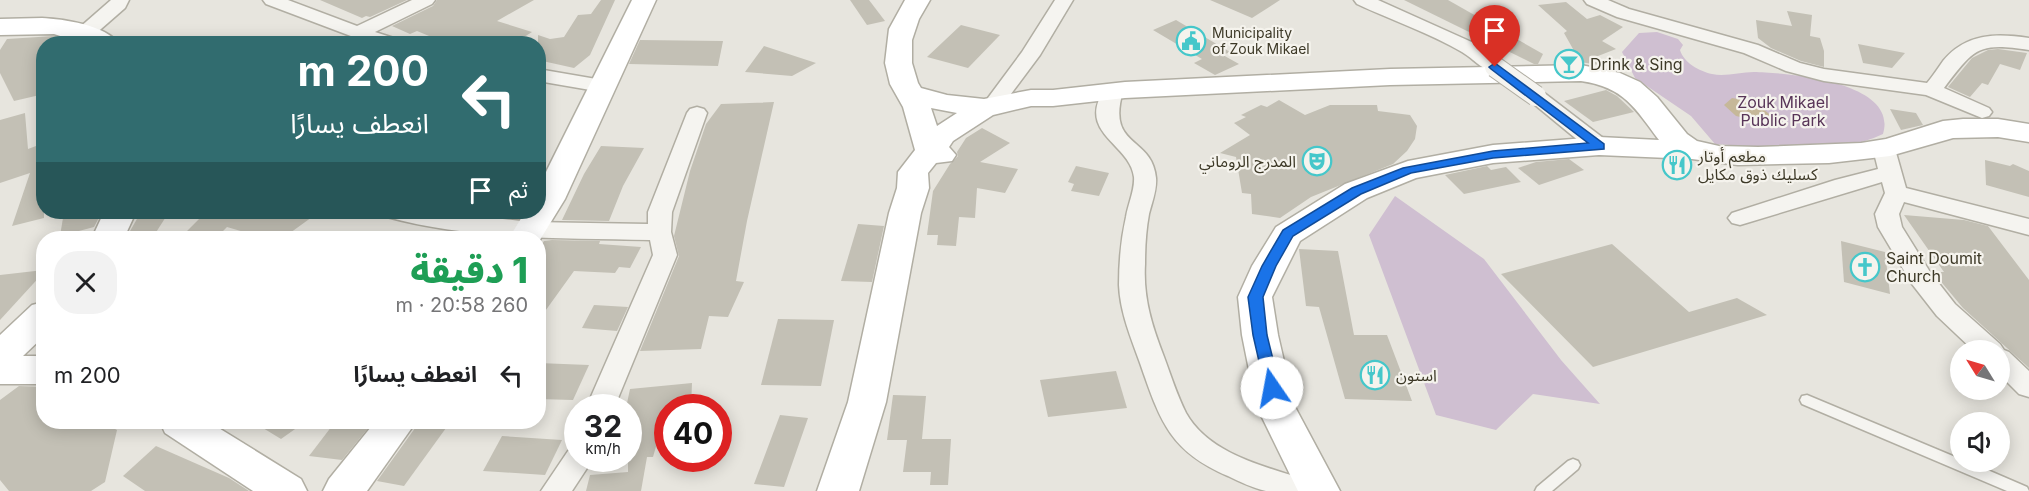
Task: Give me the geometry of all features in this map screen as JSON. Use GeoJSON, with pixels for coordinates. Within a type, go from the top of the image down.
{"type":"FeatureCollection","features":[{"type":"Feature","properties":{"kind":"main road"},"geometry":{"type":"LineString","coordinates":[[908,90],[900,69],[901,31],[904,20],[918,0]]}},
{"type":"Feature","properties":{"kind":"main road"},"geometry":{"type":"LineString","coordinates":[[546,204],[640,1]]}},
{"type":"Feature","properties":{"kind":"main road"},"geometry":{"type":"LineString","coordinates":[[0,27],[59,26],[90,36]]}},
{"type":"Feature","properties":{"kind":"main road"},"geometry":{"type":"LineString","coordinates":[[838,491],[867,402],[904,213],[943,135],[988,107],[1033,95],[1390,77],[1533,73],[1595,75],[1626,86],[1636,93],[1667,134],[1692,150]]}},
{"type":"Feature","properties":{"kind":"main road"},"geometry":{"type":"LineString","coordinates":[[908,90],[953,104],[988,107]]}},
{"type":"Feature","properties":{"kind":"main road"},"geometry":{"type":"LineString","coordinates":[[908,90],[902,95],[911,140],[914,151],[928,164]]}},
{"type":"Feature","properties":{"kind":"main road"},"geometry":{"type":"LineString","coordinates":[[928,164],[973,126],[1033,95]]}},
{"type":"Feature","properties":{"kind":"main road"},"geometry":{"type":"LineString","coordinates":[[1319,491],[1275,405],[1260,335],[1256,297],[1269,266],[1288,234],[1356,191],[1408,170],[1493,154],[1599,146],[1692,150],[1722,156],[1836,154],[1891,172],[1942,130],[1963,117],[1993,110],[2029,117]]}},
{"type":"Feature","properties":{"kind":"main road"},"geometry":{"type":"LineString","coordinates":[[1942,130],[2006,128],[2029,133]]}},
{"type":"Feature","properties":{"kind":"main road"},"geometry":{"type":"LineString","coordinates":[[0,357],[36,322]]}},
{"type":"Feature","properties":{"kind":"main road"},"geometry":{"type":"LineString","coordinates":[[0,370],[36,370]]}},
{"type":"Feature","properties":{"kind":"main road"},"geometry":{"type":"LineString","coordinates":[[190,429],[286,491]]}},
{"type":"Feature","properties":{"kind":"main road"},"geometry":{"type":"LineString","coordinates":[[344,491],[392,429]]}},
{"type":"Feature","properties":{"kind":"street"},"geometry":{"type":"LineString","coordinates":[[97,36],[120,0]]}},
{"type":"Feature","properties":{"kind":"street"},"geometry":{"type":"LineString","coordinates":[[272,0],[368,36]]}},
{"type":"Feature","properties":{"kind":"street"},"geometry":{"type":"LineString","coordinates":[[358,33],[426,0]]}},
{"type":"Feature","properties":{"kind":"street"},"geometry":{"type":"LineString","coordinates":[[1033,95],[1046,33],[1064,0]]}},
{"type":"Feature","properties":{"kind":"street"},"geometry":{"type":"LineString","coordinates":[[1363,0],[1460,44],[1536,96],[1599,146]]}},
{"type":"Feature","properties":{"kind":"street"},"geometry":{"type":"LineString","coordinates":[[1593,0],[1623,12],[1751,49],[1813,73],[1931,90],[1982,112]]}},
{"type":"Feature","properties":{"kind":"street"},"geometry":{"type":"LineString","coordinates":[[1931,90],[1968,47],[1992,40],[2029,44]]}},
{"type":"Feature","properties":{"kind":"street"},"geometry":{"type":"LineString","coordinates":[[546,76],[602,86]]}},
{"type":"Feature","properties":{"kind":"street"},"geometry":{"type":"LineString","coordinates":[[1113,91],[1107,105],[1112,133],[1140,163],[1145,177],[1137,221],[1131,280],[1141,330],[1169,406],[1190,438],[1219,459],[1301,491]]}},
{"type":"Feature","properties":{"kind":"street"},"geometry":{"type":"LineString","coordinates":[[606,394],[665,255],[659,232],[660,212],[697,113]]}},
{"type":"Feature","properties":{"kind":"street"},"geometry":{"type":"LineString","coordinates":[[1891,172],[1887,214],[1890,227],[1921,278],[1947,310],[1979,340]]}},
{"type":"Feature","properties":{"kind":"street"},"geometry":{"type":"LineString","coordinates":[[1740,218],[1891,172],[2029,227]]}},
{"type":"Feature","properties":{"kind":"street"},"geometry":{"type":"LineString","coordinates":[[435,219],[509,231]]}},
{"type":"Feature","properties":{"kind":"street"},"geometry":{"type":"LineString","coordinates":[[546,234],[659,232]]}},
{"type":"Feature","properties":{"kind":"street"},"geometry":{"type":"LineString","coordinates":[[2010,368],[2029,387]]}},
{"type":"Feature","properties":{"kind":"street"},"geometry":{"type":"LineString","coordinates":[[556,491],[569,472]]}},
{"type":"Feature","properties":{"kind":"lane"},"geometry":{"type":"LineString","coordinates":[[1807,400],[2022,491]]}},
{"type":"Feature","properties":{"kind":"lane"},"geometry":{"type":"LineString","coordinates":[[1542,491],[1573,465]]}},
{"type":"Feature","properties":{"kind":"green space","name":"Zouk Mikael Public Park"},"geometry":{"type":"Polygon","coordinates":[[[1657,32],[1678,39],[1683,45],[1680,50],[1685,59],[1697,69],[1707,73],[1722,75],[1754,72],[1790,75],[1814,78],[1858,91],[1874,102],[1883,116],[1883,134],[1844,146],[1822,148],[1800,149],[1715,144],[1691,116],[1635,78],[1622,52],[1639,33],[1657,32]]]}},
{"type":"Feature","properties":{"kind":"green space"},"geometry":{"type":"Polygon","coordinates":[[[1395,196],[1484,259],[1561,360],[1600,404],[1533,394],[1496,430],[1436,415],[1369,235],[1395,196]]]}},
{"type":"Feature","properties":{"kind":"shaded area"},"geometry":{"type":"Polygon","coordinates":[[[1732,98],[1756,102],[1770,115],[1758,121],[1736,116],[1724,105],[1732,98]]]}},
{"type":"Feature","properties":{"kind":"building"},"geometry":{"type":"Polygon","coordinates":[[[320,0],[407,0],[370,17],[362,18],[320,0]]]}},
{"type":"Feature","properties":{"kind":"building"},"geometry":{"type":"Polygon","coordinates":[[[437,0],[534,0],[497,21],[532,32],[526,36],[429,36],[417,31],[410,34],[392,26],[433,6],[437,0]]]}},
{"type":"Feature","properties":{"kind":"building"},"geometry":{"type":"Polygon","coordinates":[[[601,0],[615,0],[590,55],[574,68],[546,62],[546,38],[564,37],[578,15],[591,14],[601,0]]]}},
{"type":"Feature","properties":{"kind":"building"},"geometry":{"type":"Polygon","coordinates":[[[850,0],[869,0],[885,21],[867,25],[850,0]]]}},
{"type":"Feature","properties":{"kind":"building"},"geometry":{"type":"Polygon","coordinates":[[[1210,0],[1280,0],[1252,18],[1210,0]]]}},
{"type":"Feature","properties":{"kind":"building"},"geometry":{"type":"Polygon","coordinates":[[[1404,0],[1448,0],[1543,54],[1538,64],[1534,64],[1404,0]]]}},
{"type":"Feature","properties":{"kind":"building"},"geometry":{"type":"Polygon","coordinates":[[[1566,2],[1587,19],[1600,15],[1623,27],[1602,41],[1616,49],[1598,56],[1599,65],[1574,61],[1573,49],[1564,33],[1567,31],[1538,5],[1566,2]]]}},
{"type":"Feature","properties":{"kind":"building"},"geometry":{"type":"Polygon","coordinates":[[[1787,11],[1812,15],[1810,36],[1820,38],[1824,51],[1824,67],[1801,61],[1771,48],[1758,38],[1756,20],[1792,26],[1787,11]]]}},
{"type":"Feature","properties":{"kind":"building","name":"Municipality of Zouk Mikael"},"geometry":{"type":"Polygon","coordinates":[[[1176,20],[1230,52],[1223,55],[1239,64],[1215,75],[1194,63],[1202,59],[1153,30],[1176,20]]]}},
{"type":"Feature","properties":{"kind":"building"},"geometry":{"type":"Polygon","coordinates":[[[961,25],[1000,35],[968,68],[927,57],[961,25]]]}},
{"type":"Feature","properties":{"kind":"building"},"geometry":{"type":"Polygon","coordinates":[[[36,37],[36,96],[14,101],[0,73],[0,50],[7,39],[36,37]]]}},
{"type":"Feature","properties":{"kind":"building"},"geometry":{"type":"Polygon","coordinates":[[[640,40],[723,41],[718,66],[629,64],[640,40]]]}},
{"type":"Feature","properties":{"kind":"building"},"geometry":{"type":"Polygon","coordinates":[[[1858,44],[1905,53],[1892,68],[1863,63],[1858,44]]]}},
{"type":"Feature","properties":{"kind":"building"},"geometry":{"type":"Polygon","coordinates":[[[764,46],[816,63],[792,76],[745,72],[764,46]]]}},
{"type":"Feature","properties":{"kind":"building"},"geometry":{"type":"Polygon","coordinates":[[[1988,50],[2027,53],[2020,70],[2000,64],[1988,85],[1982,83],[1970,97],[1948,87],[1972,58],[1988,50]]]}},
{"type":"Feature","properties":{"kind":"building"},"geometry":{"type":"Polygon","coordinates":[[[1606,90],[1617,96],[1634,112],[1593,122],[1564,101],[1606,90]]]}},
{"type":"Feature","properties":{"kind":"building","name":"المدرج الروماني"},"geometry":{"type":"Polygon","coordinates":[[[1279,100],[1305,115],[1330,105],[1377,105],[1378,111],[1410,115],[1417,126],[1415,139],[1407,151],[1393,164],[1311,197],[1280,218],[1252,214],[1251,194],[1242,193],[1236,157],[1220,153],[1250,135],[1234,123],[1246,117],[1241,115],[1261,105],[1267,107],[1279,100]]]}},
{"type":"Feature","properties":{"kind":"building"},"geometry":{"type":"Polygon","coordinates":[[[774,102],[736,281],[744,282],[728,317],[709,316],[701,349],[640,351],[679,256],[674,236],[690,171],[706,124],[721,104],[774,102]]]}},
{"type":"Feature","properties":{"kind":"building"},"geometry":{"type":"Polygon","coordinates":[[[1890,109],[1916,113],[1923,125],[1901,130],[1890,109]]]}},
{"type":"Feature","properties":{"kind":"building"},"geometry":{"type":"Polygon","coordinates":[[[25,113],[28,149],[36,146],[36,219],[40,219],[12,226],[30,173],[0,183],[0,120],[25,113]]]}},
{"type":"Feature","properties":{"kind":"building"},"geometry":{"type":"Polygon","coordinates":[[[982,128],[1010,143],[980,162],[1018,169],[1005,193],[977,188],[975,218],[959,217],[956,246],[937,245],[938,235],[927,235],[933,191],[950,164],[958,156],[957,152],[966,138],[982,128]]]}},
{"type":"Feature","properties":{"kind":"building"},"geometry":{"type":"Polygon","coordinates":[[[601,146],[644,148],[623,186],[609,221],[562,220],[584,174],[601,146]]]}},
{"type":"Feature","properties":{"kind":"building"},"geometry":{"type":"Polygon","coordinates":[[[1569,159],[1584,170],[1539,185],[1518,168],[1536,162],[1569,159]]]}},
{"type":"Feature","properties":{"kind":"building"},"geometry":{"type":"Polygon","coordinates":[[[1985,160],[2010,166],[2013,164],[2029,171],[2029,197],[1986,185],[1985,160]]]}},
{"type":"Feature","properties":{"kind":"building"},"geometry":{"type":"Polygon","coordinates":[[[1076,166],[1109,173],[1099,196],[1071,191],[1074,184],[1068,182],[1076,166]]]}},
{"type":"Feature","properties":{"kind":"building"},"geometry":{"type":"Polygon","coordinates":[[[1487,166],[1491,170],[1506,167],[1521,182],[1464,194],[1445,175],[1487,166]]]}},
{"type":"Feature","properties":{"kind":"building"},"geometry":{"type":"Polygon","coordinates":[[[1904,215],[1964,220],[1988,226],[2029,280],[2029,368],[2010,351],[2010,340],[1998,340],[1963,308],[1933,272],[1944,272],[1904,215]]]}},
{"type":"Feature","properties":{"kind":"building"},"geometry":{"type":"Polygon","coordinates":[[[63,219],[98,219],[94,227],[79,231],[61,231],[63,219]]]}},
{"type":"Feature","properties":{"kind":"building"},"geometry":{"type":"Polygon","coordinates":[[[137,219],[165,219],[157,231],[130,231],[137,219]]]}},
{"type":"Feature","properties":{"kind":"building"},"geometry":{"type":"Polygon","coordinates":[[[199,219],[309,219],[293,231],[240,231],[227,227],[223,231],[187,231],[199,219]]]}},
{"type":"Feature","properties":{"kind":"building"},"geometry":{"type":"Polygon","coordinates":[[[858,224],[884,226],[872,282],[841,281],[858,224]]]}},
{"type":"Feature","properties":{"kind":"building"},"geometry":{"type":"Polygon","coordinates":[[[546,241],[600,241],[599,244],[641,247],[630,268],[619,267],[615,273],[574,271],[546,310],[546,241]]]}},
{"type":"Feature","properties":{"kind":"building","name":"Saint Doumit Church"},"geometry":{"type":"Polygon","coordinates":[[[1841,241],[1885,252],[1890,294],[1844,282],[1841,241]]]}},
{"type":"Feature","properties":{"kind":"building"},"geometry":{"type":"Polygon","coordinates":[[[1612,244],[1689,312],[1737,298],[1767,315],[1593,367],[1501,274],[1612,244]]]}},
{"type":"Feature","properties":{"kind":"building"},"geometry":{"type":"Polygon","coordinates":[[[1299,249],[1338,251],[1354,335],[1387,335],[1412,401],[1345,399],[1319,307],[1306,306],[1299,249]]]}},
{"type":"Feature","properties":{"kind":"building"},"geometry":{"type":"Polygon","coordinates":[[[36,271],[36,281],[0,320],[0,275],[36,271]]]}},
{"type":"Feature","properties":{"kind":"building"},"geometry":{"type":"Polygon","coordinates":[[[594,305],[628,307],[617,331],[582,328],[594,305]]]}},
{"type":"Feature","properties":{"kind":"building"},"geometry":{"type":"Polygon","coordinates":[[[778,319],[834,320],[821,386],[761,385],[778,319]]]}},
{"type":"Feature","properties":{"kind":"building"},"geometry":{"type":"Polygon","coordinates":[[[546,363],[589,365],[576,394],[564,394],[564,400],[546,399],[546,363]]]}},
{"type":"Feature","properties":{"kind":"building"},"geometry":{"type":"Polygon","coordinates":[[[1116,371],[1127,408],[1048,417],[1040,380],[1116,371]]]}},
{"type":"Feature","properties":{"kind":"building"},"geometry":{"type":"Polygon","coordinates":[[[692,383],[692,394],[654,394],[654,454],[653,457],[647,457],[641,491],[586,491],[590,475],[642,472],[642,394],[629,394],[630,389],[692,383]]]}},
{"type":"Feature","properties":{"kind":"building"},"geometry":{"type":"Polygon","coordinates":[[[19,386],[36,387],[36,429],[117,430],[105,482],[91,491],[9,491],[0,480],[0,400],[19,386]]]}},
{"type":"Feature","properties":{"kind":"building"},"geometry":{"type":"Polygon","coordinates":[[[893,395],[926,396],[922,439],[951,439],[948,485],[930,485],[931,472],[903,472],[907,440],[887,440],[893,395]]]}},
{"type":"Feature","properties":{"kind":"building"},"geometry":{"type":"Polygon","coordinates":[[[780,415],[808,418],[784,487],[754,484],[780,415]]]}},
{"type":"Feature","properties":{"kind":"building"},"geometry":{"type":"Polygon","coordinates":[[[265,429],[295,429],[281,439],[265,429]]]}},
{"type":"Feature","properties":{"kind":"building"},"geometry":{"type":"Polygon","coordinates":[[[330,429],[367,429],[342,460],[309,456],[330,429]]]}},
{"type":"Feature","properties":{"kind":"building"},"geometry":{"type":"Polygon","coordinates":[[[414,429],[445,429],[404,486],[377,481],[414,429]]]}},
{"type":"Feature","properties":{"kind":"building"},"geometry":{"type":"Polygon","coordinates":[[[502,436],[562,440],[545,475],[483,471],[502,436]]]}},
{"type":"Feature","properties":{"kind":"building"},"geometry":{"type":"Polygon","coordinates":[[[156,446],[229,478],[249,491],[145,491],[123,476],[156,446]]]}},
{"type":"Feature","properties":{"kind":"place","name":"Municipality of Zouk Mikael"},"geometry":{"type":"Point","coordinates":[1191,41]}},
{"type":"Feature","properties":{"kind":"place","name":"Drink & Sing"},"geometry":{"type":"Point","coordinates":[1569,64]}},
{"type":"Feature","properties":{"kind":"place","name":"المدرج الروماني"},"geometry":{"type":"Point","coordinates":[1317,161]}},
{"type":"Feature","properties":{"kind":"place","name":"مطعم أوتار كسليك ذوق مكايل"},"geometry":{"type":"Point","coordinates":[1677,165]}},
{"type":"Feature","properties":{"kind":"place","name":"Saint Doumit Church"},"geometry":{"type":"Point","coordinates":[1865,267]}},
{"type":"Feature","properties":{"kind":"place","name":"استون"},"geometry":{"type":"Point","coordinates":[1375,375]}},
{"type":"Feature","properties":{"kind":"route"},"geometry":{"type":"LineString","coordinates":[[1272,388],[1260,335],[1256,297],[1269,266],[1288,234],[1356,191],[1408,170],[1493,154],[1599,146],[1495,67]]}}]}
